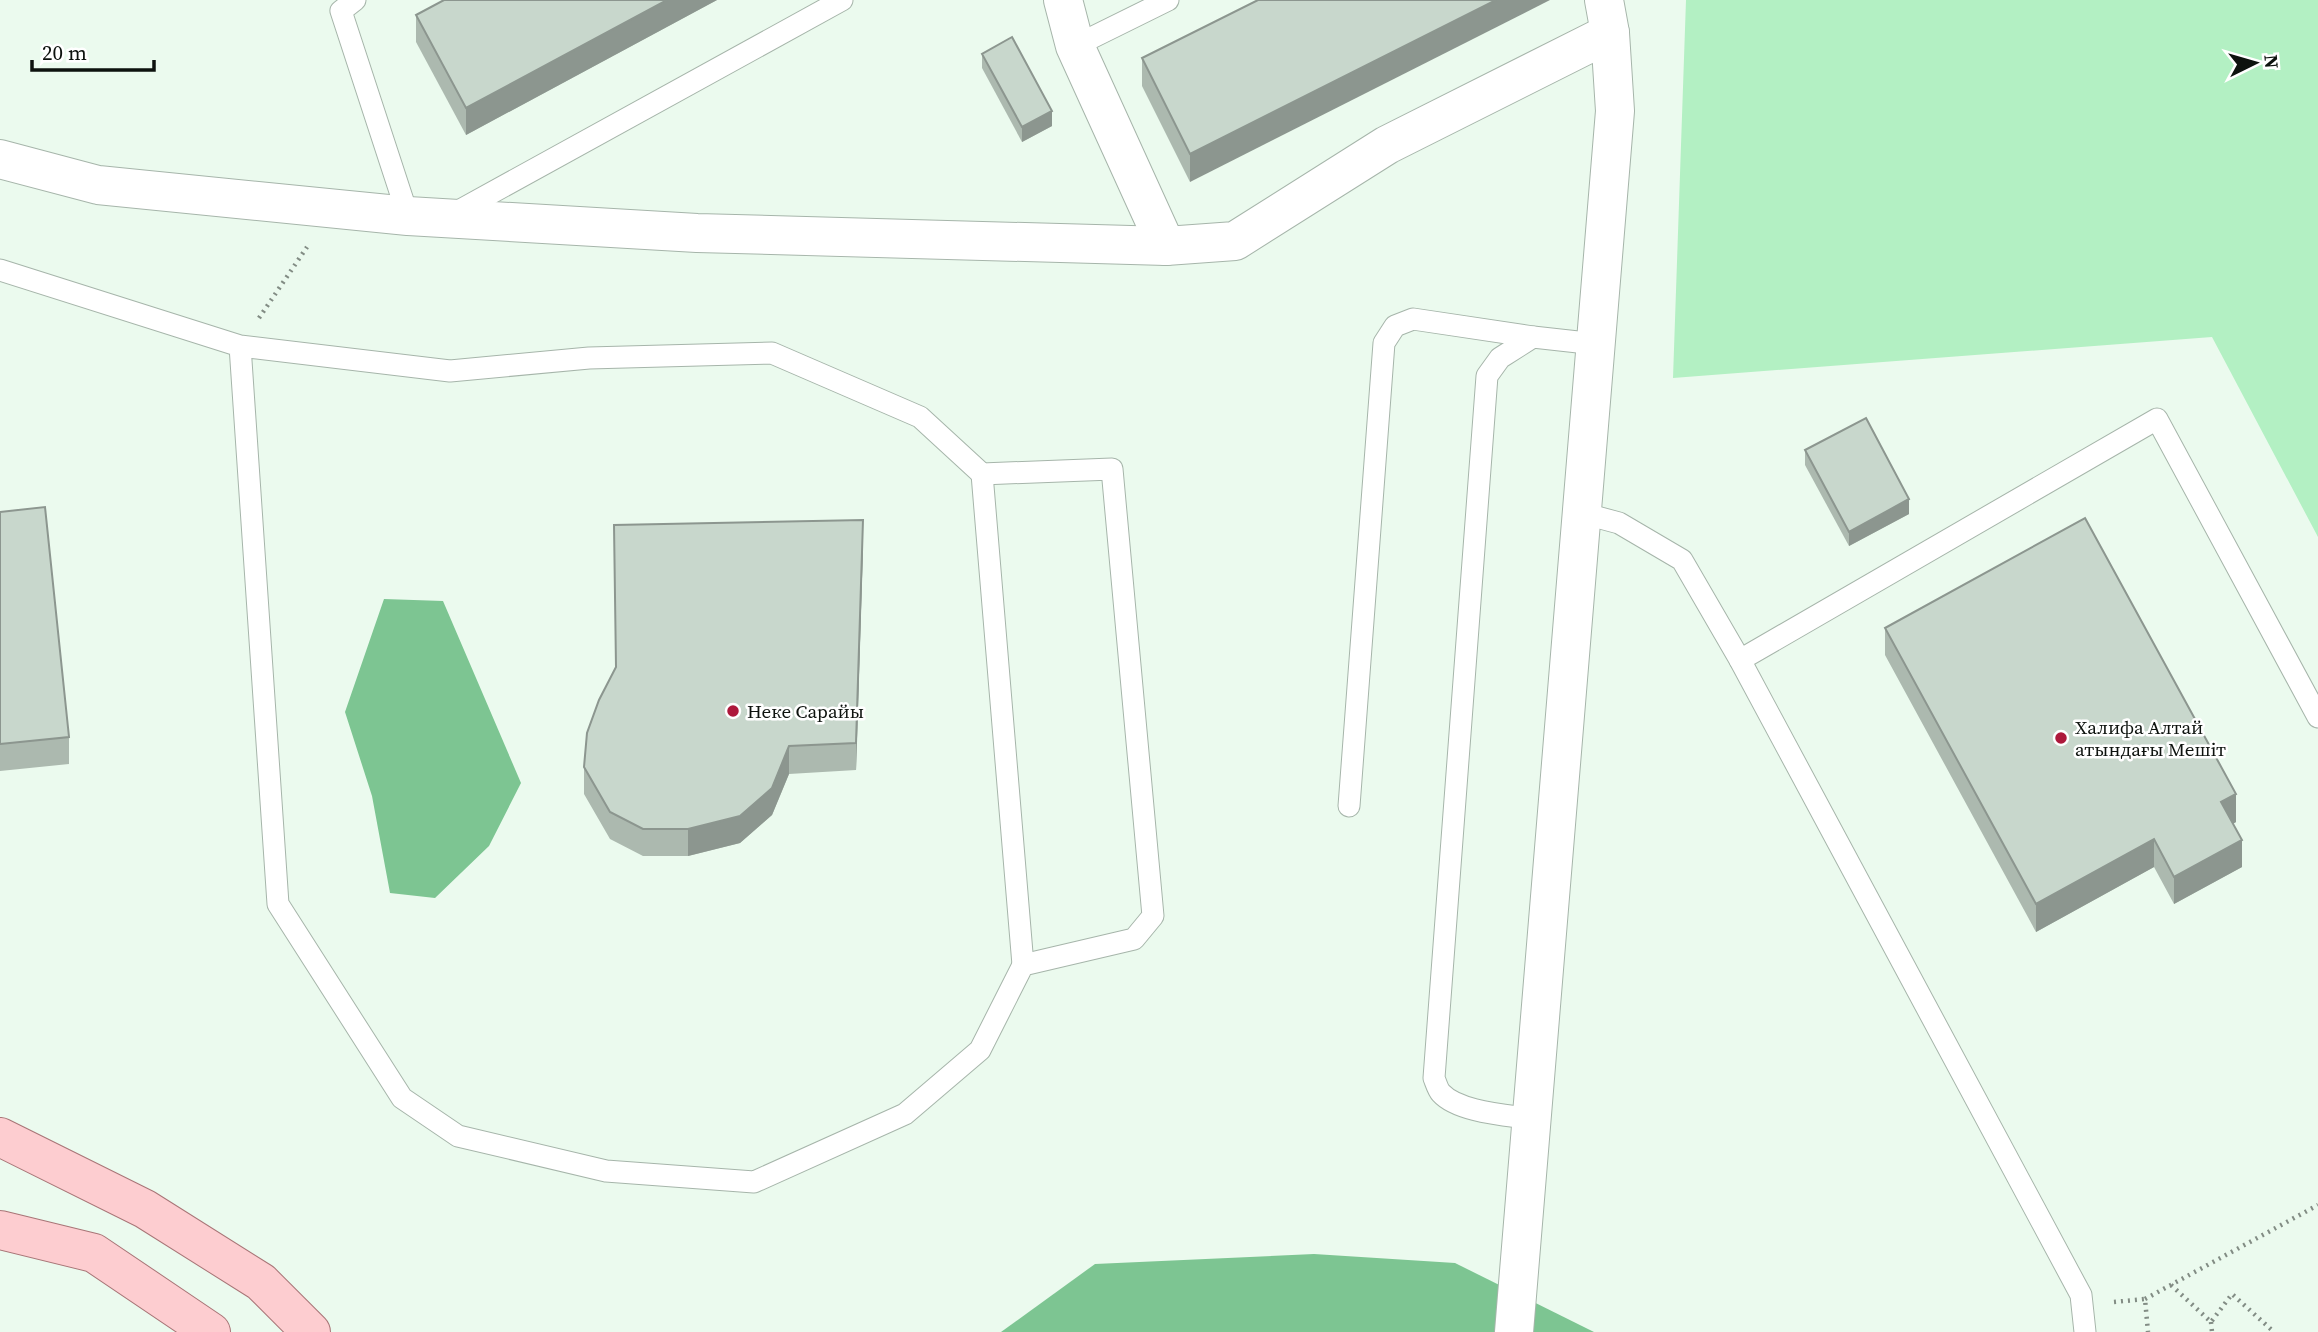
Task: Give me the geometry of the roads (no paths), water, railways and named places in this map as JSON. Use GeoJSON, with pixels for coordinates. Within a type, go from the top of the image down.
{"type":"FeatureCollection","features":[{"type":"Feature","properties":{"kind":"main road"},"geometry":{"type":"LineString","coordinates":[[0,1137],[156,1216],[261,1282],[311,1332]]}},
{"type":"Feature","properties":{"kind":"main road"},"geometry":{"type":"LineString","coordinates":[[0,1217],[94,1252],[211,1332]]}},
{"type":"Feature","properties":{"kind":"main road"},"geometry":{"type":"LineString","coordinates":[[0,1230],[94,1252]]}},
{"type":"Feature","properties":{"kind":"street"},"geometry":{"type":"LineString","coordinates":[[1063,0],[1075,46],[1166,246]]}},
{"type":"Feature","properties":{"kind":"street"},"geometry":{"type":"LineString","coordinates":[[0,159],[98,185],[408,216],[696,233],[1166,246],[1235,241],[1387,145],[1607,17],[1615,111],[1514,1332]]}},
{"type":"Feature","properties":{"kind":"lane"},"geometry":{"type":"LineString","coordinates":[[355,0],[341,11],[408,216]]}},
{"type":"Feature","properties":{"kind":"lane"},"geometry":{"type":"LineString","coordinates":[[447,218],[842,0]]}},
{"type":"Feature","properties":{"kind":"lane"},"geometry":{"type":"LineString","coordinates":[[1075,46],[1168,0]]}},
{"type":"Feature","properties":{"kind":"lane"},"geometry":{"type":"LineString","coordinates":[[0,270],[240,346],[450,371],[589,358],[772,353],[920,417],[982,474],[1023,965],[980,1050],[905,1114],[754,1182],[606,1171],[458,1136],[402,1098],[278,904],[240,346]]}},
{"type":"Feature","properties":{"kind":"lane"},"geometry":{"type":"LineString","coordinates":[[1349,806],[1384,343],[1395,326],[1413,319],[1596,344]]}},
{"type":"Feature","properties":{"kind":"lane"},"geometry":{"type":"LineString","coordinates":[[1532,1119],[1467,1107],[1452,1101],[1440,1092],[1434,1078],[1486,376],[1500,358],[1533,337]]}},
{"type":"Feature","properties":{"kind":"lane"},"geometry":{"type":"LineString","coordinates":[[1741,660],[2157,419],[2318,717]]}},
{"type":"Feature","properties":{"kind":"lane"},"geometry":{"type":"LineString","coordinates":[[982,474],[1112,469],[1153,916],[1134,939],[1023,965]]}},
{"type":"Feature","properties":{"kind":"lane"},"geometry":{"type":"LineString","coordinates":[[1582,513],[1619,523],[1682,560],[1741,660],[2081,1295],[2085,1332]]}},
{"type":"Feature","properties":{"kind":"place","name":"Неке Сарайы"},"geometry":{"type":"Point","coordinates":[733,711]}},
{"type":"Feature","properties":{"kind":"place","name":"Халифа Алтай атындағы Мешіт"},"geometry":{"type":"Point","coordinates":[2061,738]}}]}
